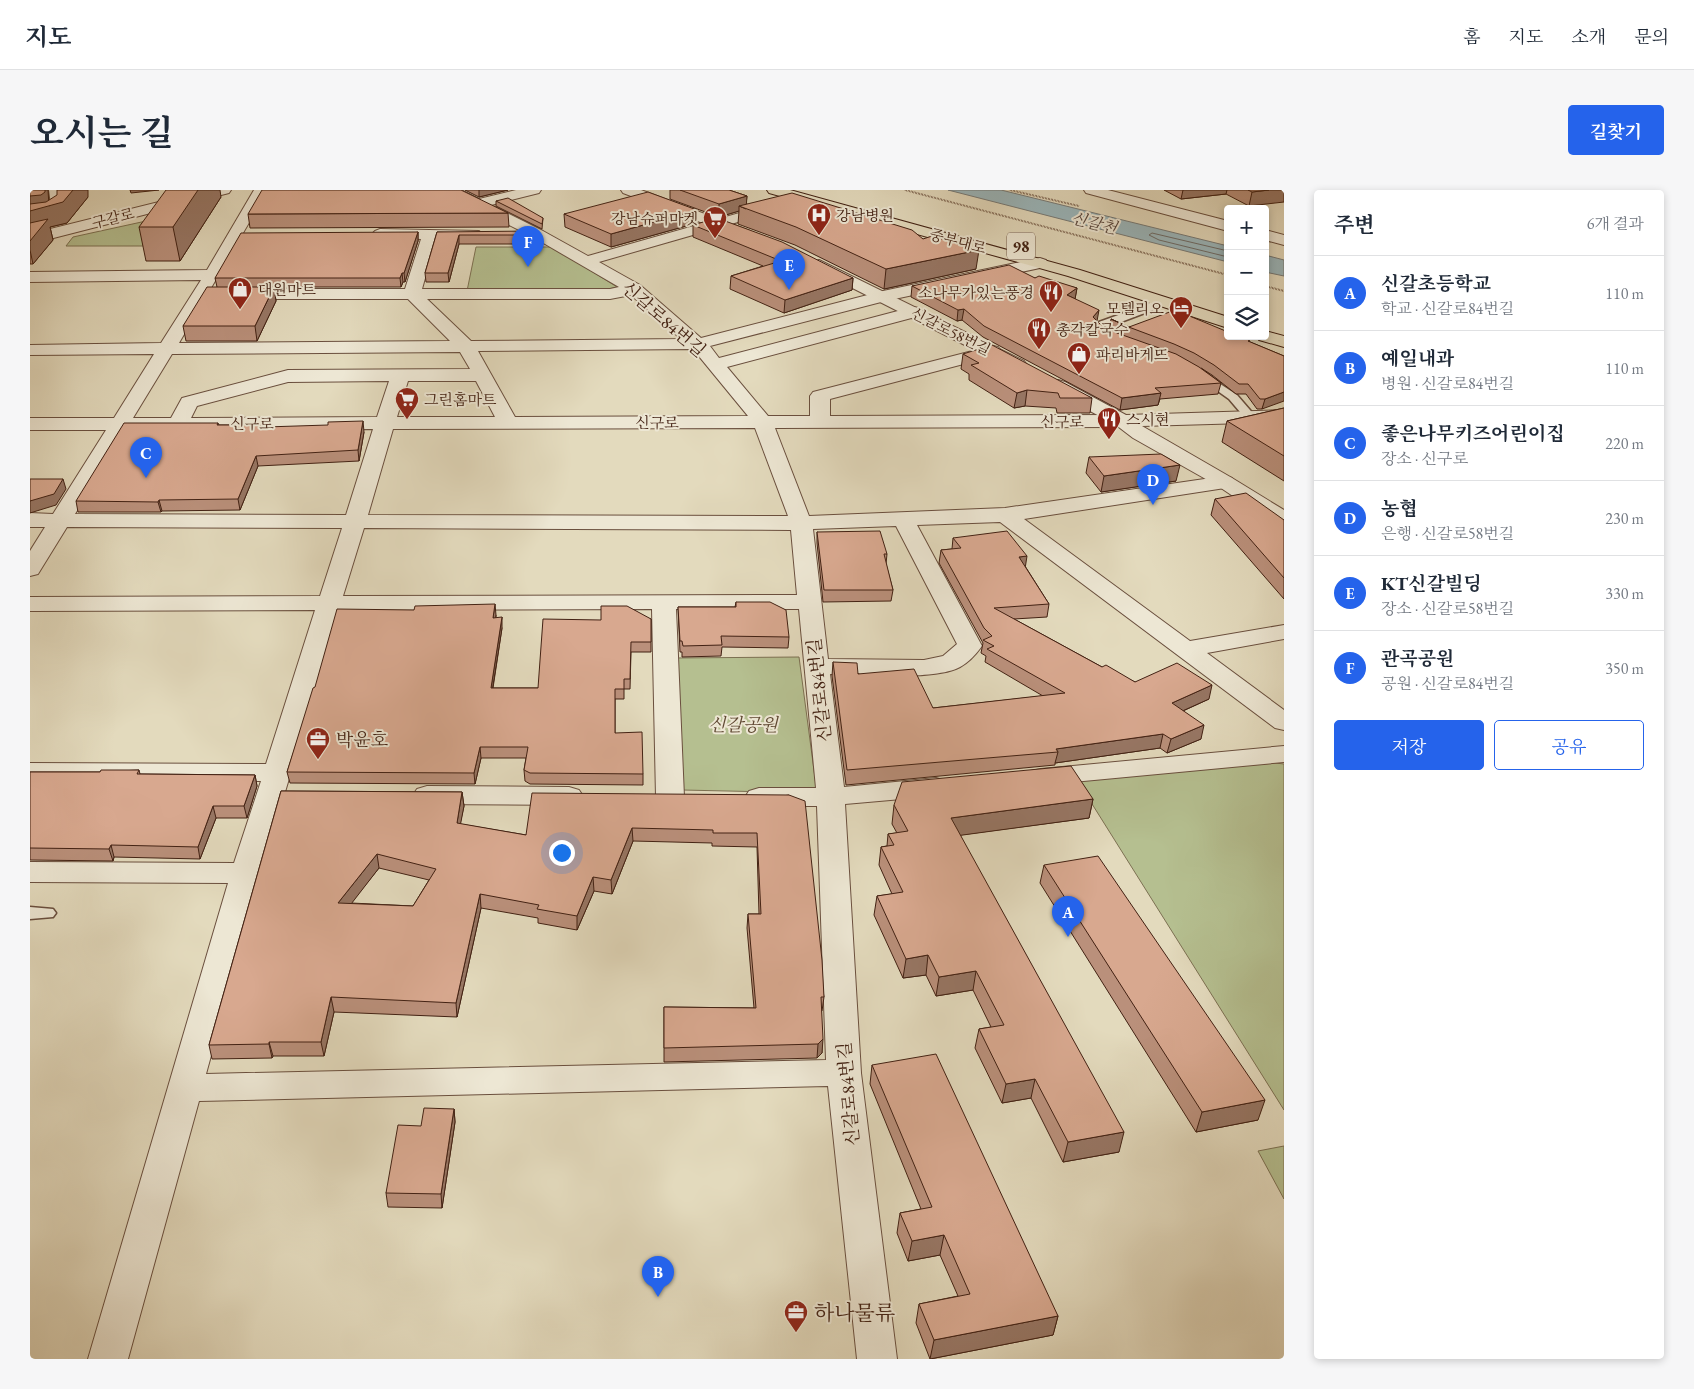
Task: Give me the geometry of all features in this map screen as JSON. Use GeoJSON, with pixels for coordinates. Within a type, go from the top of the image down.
{"type":"FeatureCollection","features":[{"type":"Feature","properties":{"kind":"main road","name":"중부대로"},"geometry":{"type":"LineString","coordinates":[[774,190],[808,194],[1099,268],[1224,308]]}},
{"type":"Feature","properties":{"kind":"main road","name":"중부대로"},"geometry":{"type":"LineString","coordinates":[[808,194],[1155,298],[1224,322]]}},
{"type":"Feature","properties":{"kind":"main road"},"geometry":{"type":"LineString","coordinates":[[1269,322],[1284,327]]}},
{"type":"Feature","properties":{"kind":"main road"},"geometry":{"type":"LineString","coordinates":[[1269,337],[1284,342]]}},
{"type":"Feature","properties":{"kind":"street","name":"구갈로"},"geometry":{"type":"LineString","coordinates":[[30,239],[224,190]]}},
{"type":"Feature","properties":{"kind":"street"},"geometry":{"type":"LineString","coordinates":[[30,569],[212,275],[261,190]]}},
{"type":"Feature","properties":{"kind":"street","name":"신갈로84번길"},"geometry":{"type":"LineString","coordinates":[[450,190],[538,234],[634,289],[698,344],[763,422],[801,523],[830,797],[844,1073],[877,1359]]}},
{"type":"Feature","properties":{"kind":"street"},"geometry":{"type":"LineString","coordinates":[[477,204],[534,190]]}},
{"type":"Feature","properties":{"kind":"street"},"geometry":{"type":"LineString","coordinates":[[628,190],[762,240]]}},
{"type":"Feature","properties":{"kind":"street"},"geometry":{"type":"LineString","coordinates":[[1092,190],[1224,225]]}},
{"type":"Feature","properties":{"kind":"street"},"geometry":{"type":"LineString","coordinates":[[587,261],[719,224],[808,194]]}},
{"type":"Feature","properties":{"kind":"street"},"geometry":{"type":"LineString","coordinates":[[362,234],[489,234]]}},
{"type":"Feature","properties":{"kind":"street"},"geometry":{"type":"LineString","coordinates":[[412,294],[430,234]]}},
{"type":"Feature","properties":{"kind":"street"},"geometry":{"type":"LineString","coordinates":[[509,234],[538,234]]}},
{"type":"Feature","properties":{"kind":"street"},"geometry":{"type":"LineString","coordinates":[[235,235],[255,235]]}},
{"type":"Feature","properties":{"kind":"street"},"geometry":{"type":"LineString","coordinates":[[1269,236],[1284,240]]}},
{"type":"Feature","properties":{"kind":"street","name":"신갈로58번길"},"geometry":{"type":"LineString","coordinates":[[805,258],[992,351],[1123,421],[1140,434],[1225,482],[1284,520]]}},
{"type":"Feature","properties":{"kind":"street"},"geometry":{"type":"LineString","coordinates":[[30,350],[698,344],[883,296],[1040,263]]}},
{"type":"Feature","properties":{"kind":"street"},"geometry":{"type":"LineString","coordinates":[[30,277],[212,275]]}},
{"type":"Feature","properties":{"kind":"street"},"geometry":{"type":"LineString","coordinates":[[200,294],[610,294],[634,289]]}},
{"type":"Feature","properties":{"kind":"street"},"geometry":{"type":"LineString","coordinates":[[412,294],[467,347],[508,422]]}},
{"type":"Feature","properties":{"kind":"street"},"geometry":{"type":"LineString","coordinates":[[714,365],[913,312]]}},
{"type":"Feature","properties":{"kind":"street"},"geometry":{"type":"LineString","coordinates":[[820,422],[820,396],[992,351]]}},
{"type":"Feature","properties":{"kind":"street"},"geometry":{"type":"LineString","coordinates":[[108,1359],[246,872],[400,375]]}},
{"type":"Feature","properties":{"kind":"street"},"geometry":{"type":"LineString","coordinates":[[178,423],[189,402],[288,376],[482,375]]}},
{"type":"Feature","properties":{"kind":"street","name":"신구로"},"geometry":{"type":"LineString","coordinates":[[30,424],[1123,421],[1284,416]]}},
{"type":"Feature","properties":{"kind":"street"},"geometry":{"type":"LineString","coordinates":[[30,520],[354,523],[801,523],[1006,515],[1225,482]]}},
{"type":"Feature","properties":{"kind":"street"},"geometry":{"type":"LineString","coordinates":[[1006,515],[1284,722]]}},
{"type":"Feature","properties":{"kind":"street"},"geometry":{"type":"LineString","coordinates":[[816,666],[924,668],[951,662],[970,646],[902,519]]}},
{"type":"Feature","properties":{"kind":"street"},"geometry":{"type":"LineString","coordinates":[[664,602],[670,797]]}},
{"type":"Feature","properties":{"kind":"street"},"geometry":{"type":"LineString","coordinates":[[30,604],[809,602]]}},
{"type":"Feature","properties":{"kind":"street"},"geometry":{"type":"LineString","coordinates":[[1186,649],[1284,632]]}},
{"type":"Feature","properties":{"kind":"street"},"geometry":{"type":"LineString","coordinates":[[1018,780],[1284,754]]}},
{"type":"Feature","properties":{"kind":"street"},"geometry":{"type":"LineString","coordinates":[[30,771],[273,783],[299,794]]}},
{"type":"Feature","properties":{"kind":"street"},"geometry":{"type":"LineString","coordinates":[[736,797],[830,797],[959,785]]}},
{"type":"Feature","properties":{"kind":"street"},"geometry":{"type":"LineString","coordinates":[[397,795],[592,796]]}},
{"type":"Feature","properties":{"kind":"street"},"geometry":{"type":"LineString","coordinates":[[641,796],[698,797]]}},
{"type":"Feature","properties":{"kind":"street"},"geometry":{"type":"LineString","coordinates":[[30,872],[246,872]]}},
{"type":"Feature","properties":{"kind":"street"},"geometry":{"type":"LineString","coordinates":[[185,1088],[844,1073]]}},
{"type":"Feature","properties":{"kind":"lane"},"geometry":{"type":"LineString","coordinates":[[30,221],[48,219],[57,214],[54,190]]}},
{"type":"Feature","properties":{"kind":"lane"},"geometry":{"type":"LineString","coordinates":[[1119,339],[1098,328],[1103,324],[1154,306],[1155,298]]}},
{"type":"Feature","properties":{"kind":"lane"},"geometry":{"type":"LineString","coordinates":[[1192,370],[1208,378],[1234,397],[1250,418]]}},
{"type":"Feature","properties":{"kind":"path"},"geometry":{"type":"LineString","coordinates":[[904,190],[1224,275]]}},
{"type":"Feature","properties":{"kind":"path"},"geometry":{"type":"LineString","coordinates":[[1269,287],[1284,290]]}},
{"type":"Feature","properties":{"kind":"green space"},"geometry":{"type":"Polygon","coordinates":[[[169,216],[147,246],[66,246],[73,237],[169,216]]]}},
{"type":"Feature","properties":{"kind":"green space"},"geometry":{"type":"Polygon","coordinates":[[[476,247],[553,247],[617,287],[605,290],[467,291],[476,247]]]}},
{"type":"Feature","properties":{"kind":"green space","name":"신갈공원"},"geometry":{"type":"Polygon","coordinates":[[[799,657],[817,793],[682,790],[673,658],[799,657]]]}},
{"type":"Feature","properties":{"kind":"green space"},"geometry":{"type":"Polygon","coordinates":[[[1275,763],[1284,764],[1284,1110],[1077,780],[1275,763]]]}},
{"type":"Feature","properties":{"kind":"green space"},"geometry":{"type":"Polygon","coordinates":[[[1284,1146],[1284,1199],[1258,1151],[1284,1146]]]}},
{"type":"Feature","properties":{"kind":"water","name":"신갈천"},"geometry":{"type":"Polygon","coordinates":[[[948,190],[1001,190],[1224,245],[1224,261],[948,190]]]}},
{"type":"Feature","properties":{"kind":"water"},"geometry":{"type":"Polygon","coordinates":[[[1269,256],[1284,260],[1284,276],[1269,273],[1269,256]]]}},
{"type":"Feature","properties":{"kind":"building"},"geometry":{"type":"Polygon","coordinates":[[[30,190],[45,190],[45,192],[41,195],[30,196],[30,190]]]}},
{"type":"Feature","properties":{"kind":"building"},"geometry":{"type":"Polygon","coordinates":[[[57,190],[73,190],[63,202],[30,211],[30,204],[46,202],[57,195],[57,190]]]}},
{"type":"Feature","properties":{"kind":"building"},"geometry":{"type":"Polygon","coordinates":[[[166,190],[198,190],[173,227],[139,227],[166,190]]]}},
{"type":"Feature","properties":{"kind":"building"},"geometry":{"type":"Polygon","coordinates":[[[262,190],[461,190],[508,213],[248,214],[262,190]]]}},
{"type":"Feature","properties":{"kind":"building"},"geometry":{"type":"Polygon","coordinates":[[[680,190],[729,190],[747,196],[719,204],[680,190]]]}},
{"type":"Feature","properties":{"kind":"building"},"geometry":{"type":"Polygon","coordinates":[[[1248,190],[1269,190],[1252,192],[1248,190]]]}},
{"type":"Feature","properties":{"kind":"building"},"geometry":{"type":"Polygon","coordinates":[[[648,192],[697,210],[611,234],[564,214],[648,192]]]}},
{"type":"Feature","properties":{"kind":"building"},"geometry":{"type":"Polygon","coordinates":[[[792,193],[912,230],[923,239],[932,236],[979,250],[886,269],[796,227],[739,206],[792,193]]]}},
{"type":"Feature","properties":{"kind":"building"},"geometry":{"type":"Polygon","coordinates":[[[508,198],[543,218],[542,224],[496,201],[508,198]]]}},
{"type":"Feature","properties":{"kind":"building"},"geometry":{"type":"Polygon","coordinates":[[[717,218],[782,242],[853,278],[785,300],[731,276],[781,261],[693,225],[717,218]]]}},
{"type":"Feature","properties":{"kind":"building"},"geometry":{"type":"Polygon","coordinates":[[[48,219],[30,241],[30,223],[48,219]]]}},
{"type":"Feature","properties":{"kind":"building"},"geometry":{"type":"Polygon","coordinates":[[[533,231],[540,235],[459,235],[448,273],[425,273],[437,232],[533,231]]]}},
{"type":"Feature","properties":{"kind":"building"},"geometry":{"type":"Polygon","coordinates":[[[418,232],[404,273],[402,273],[400,278],[215,278],[241,233],[418,232]]]}},
{"type":"Feature","properties":{"kind":"building"},"geometry":{"type":"Polygon","coordinates":[[[1009,265],[1035,278],[1039,276],[1077,288],[1067,295],[1099,310],[1093,317],[1100,324],[1117,333],[1176,354],[1199,367],[1221,383],[1155,388],[1161,393],[1122,398],[984,326],[964,309],[958,310],[912,286],[1009,265]]]}},
{"type":"Feature","properties":{"kind":"building"},"geometry":{"type":"Polygon","coordinates":[[[207,287],[274,287],[255,326],[183,326],[207,287]]]}},
{"type":"Feature","properties":{"kind":"building"},"geometry":{"type":"Polygon","coordinates":[[[1175,310],[1224,330],[1224,340],[1250,340],[1248,341],[1284,356],[1284,392],[1260,399],[1248,384],[1239,384],[1194,353],[1126,326],[1111,319],[1129,327],[1175,310]]]}},
{"type":"Feature","properties":{"kind":"building"},"geometry":{"type":"Polygon","coordinates":[[[992,345],[1092,398],[1060,398],[1058,393],[1027,390],[1017,393],[971,365],[979,363],[963,354],[992,345]]]}},
{"type":"Feature","properties":{"kind":"building"},"geometry":{"type":"Polygon","coordinates":[[[1284,408],[1284,456],[1227,421],[1284,408]]]}},
{"type":"Feature","properties":{"kind":"building"},"geometry":{"type":"Polygon","coordinates":[[[363,421],[358,450],[256,456],[238,499],[159,500],[158,502],[76,501],[124,423],[218,423],[217,425],[266,425],[265,427],[328,425],[328,422],[363,421]]]}},
{"type":"Feature","properties":{"kind":"building"},"geometry":{"type":"Polygon","coordinates":[[[1161,454],[1180,465],[1104,476],[1089,457],[1161,454]]]}},
{"type":"Feature","properties":{"kind":"building"},"geometry":{"type":"Polygon","coordinates":[[[30,479],[63,479],[54,494],[30,501],[30,479]]]}},
{"type":"Feature","properties":{"kind":"building"},"geometry":{"type":"Polygon","coordinates":[[[1246,493],[1284,520],[1284,578],[1215,499],[1246,493]]]}},
{"type":"Feature","properties":{"kind":"building"},"geometry":{"type":"Polygon","coordinates":[[[880,531],[887,554],[884,554],[893,590],[824,590],[817,532],[880,531]]]}},
{"type":"Feature","properties":{"kind":"building"},"geometry":{"type":"Polygon","coordinates":[[[1007,531],[1027,556],[1019,557],[1049,604],[994,608],[1102,667],[1106,665],[1135,682],[1177,663],[1212,685],[1172,703],[1204,725],[1171,739],[1163,734],[1056,749],[1058,752],[847,770],[833,662],[857,663],[858,674],[914,669],[933,708],[1065,693],[987,649],[994,646],[983,640],[992,636],[984,628],[941,550],[961,548],[953,538],[1007,531]]]}},
{"type":"Feature","properties":{"kind":"building"},"geometry":{"type":"Polygon","coordinates":[[[736,602],[770,602],[786,610],[789,637],[721,636],[722,645],[683,646],[682,641],[680,641],[678,607],[736,607],[736,602]]]}},
{"type":"Feature","properties":{"kind":"building"},"geometry":{"type":"Polygon","coordinates":[[[495,604],[493,618],[502,617],[491,688],[538,688],[543,619],[601,620],[601,606],[627,606],[651,619],[651,642],[631,642],[630,679],[624,679],[624,689],[615,689],[615,733],[642,732],[643,774],[530,773],[524,770],[528,747],[480,747],[474,773],[287,772],[313,688],[315,687],[337,609],[414,610],[415,606],[495,604]]]}},
{"type":"Feature","properties":{"kind":"building"},"geometry":{"type":"Polygon","coordinates":[[[1071,766],[1093,799],[951,818],[1124,1132],[1068,1142],[1035,1079],[1006,1084],[979,1029],[1004,1025],[976,971],[939,977],[928,955],[906,959],[877,896],[903,892],[881,847],[894,845],[888,834],[908,831],[894,805],[902,782],[1071,766]]]}},
{"type":"Feature","properties":{"kind":"building"},"geometry":{"type":"Polygon","coordinates":[[[101,770],[139,770],[137,774],[255,775],[244,806],[213,806],[198,847],[111,845],[109,849],[30,848],[30,772],[100,772],[101,770]]]}},
{"type":"Feature","properties":{"kind":"building"},"geometry":{"type":"Polygon","coordinates":[[[281,791],[462,792],[457,823],[526,835],[532,793],[789,795],[805,801],[822,960],[824,997],[821,997],[823,1039],[818,1044],[664,1048],[664,1007],[756,1008],[748,914],[761,914],[757,833],[713,833],[713,830],[632,828],[611,880],[593,877],[577,916],[537,909],[539,905],[480,894],[456,1003],[331,997],[321,1042],[209,1045],[281,791]],[[377,854],[338,903],[413,906],[436,869],[377,854]]]}},
{"type":"Feature","properties":{"kind":"building"},"geometry":{"type":"Polygon","coordinates":[[[1098,856],[1265,1100],[1202,1112],[1044,865],[1098,856]]]}},
{"type":"Feature","properties":{"kind":"building"},"geometry":{"type":"Polygon","coordinates":[[[936,1054],[1058,1316],[934,1340],[919,1304],[970,1294],[944,1235],[912,1241],[900,1213],[932,1207],[872,1065],[936,1054]]]}},
{"type":"Feature","properties":{"kind":"building"},"geometry":{"type":"Polygon","coordinates":[[[424,1108],[454,1109],[441,1194],[386,1193],[398,1125],[421,1126],[424,1108]]]}},
{"type":"Feature","properties":{"kind":"place","name":"강남병원"},"geometry":{"type":"Point","coordinates":[819,236]}},
{"type":"Feature","properties":{"kind":"place","name":"강남슈퍼마켓"},"geometry":{"type":"Point","coordinates":[715,239]}},
{"type":"Feature","properties":{"kind":"place","name":"관곡공원"},"geometry":{"type":"Point","coordinates":[528,267]}},
{"type":"Feature","properties":{"kind":"place","name":"KT신갈빌딩"},"geometry":{"type":"Point","coordinates":[789,290]}},
{"type":"Feature","properties":{"kind":"place","name":"대원마트"},"geometry":{"type":"Point","coordinates":[240,310]}},
{"type":"Feature","properties":{"kind":"place","name":"소나무가있는풍경"},"geometry":{"type":"Point","coordinates":[1051,313]}},
{"type":"Feature","properties":{"kind":"place","name":"모텔리오"},"geometry":{"type":"Point","coordinates":[1181,329]}},
{"type":"Feature","properties":{"kind":"place","name":"총각칼국수"},"geometry":{"type":"Point","coordinates":[1039,350]}},
{"type":"Feature","properties":{"kind":"place","name":"파리바게뜨"},"geometry":{"type":"Point","coordinates":[1079,375]}},
{"type":"Feature","properties":{"kind":"place","name":"그린홈마트"},"geometry":{"type":"Point","coordinates":[407,420]}},
{"type":"Feature","properties":{"kind":"place","name":"스시현"},"geometry":{"type":"Point","coordinates":[1109,440]}},
{"type":"Feature","properties":{"kind":"place","name":"좋은나무키즈어린이집"},"geometry":{"type":"Point","coordinates":[146,478]}},
{"type":"Feature","properties":{"kind":"place","name":"농협"},"geometry":{"type":"Point","coordinates":[1153,505]}},
{"type":"Feature","properties":{"kind":"place","name":"박윤호"},"geometry":{"type":"Point","coordinates":[318,760]}},
{"type":"Feature","properties":{"kind":"place","name":"신갈초등학교"},"geometry":{"type":"Point","coordinates":[1068,937]}},
{"type":"Feature","properties":{"kind":"place","name":"예일내과"},"geometry":{"type":"Point","coordinates":[658,1297]}},
{"type":"Feature","properties":{"kind":"place","name":"하나물류"},"geometry":{"type":"Point","coordinates":[796,1333]}}]}
